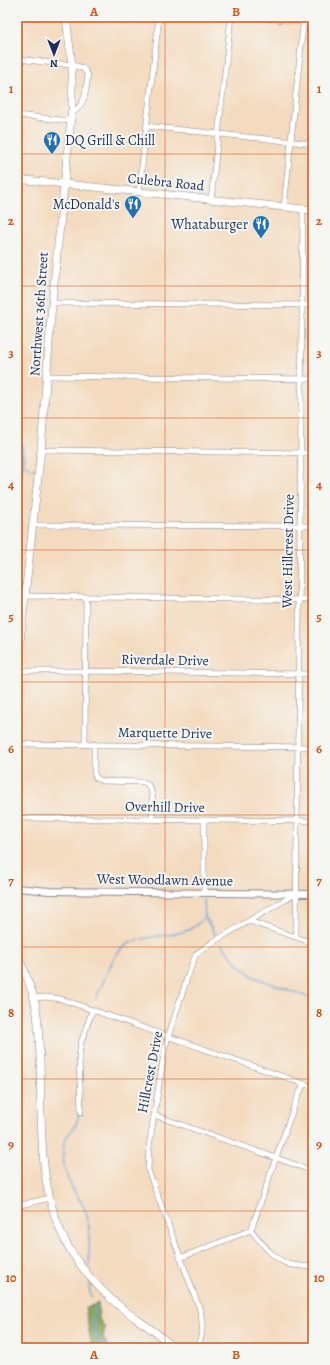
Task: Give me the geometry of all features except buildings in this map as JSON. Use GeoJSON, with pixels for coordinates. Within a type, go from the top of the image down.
{"type":"FeatureCollection","features":[{"type":"Feature","properties":{"kind":"main road","name":"Northwest 36th Street"},"geometry":{"type":"LineString","coordinates":[[17,684],[41,450],[48,376],[52,303],[71,117],[72,64],[66,17]]}},
{"type":"Feature","properties":{"kind":"main road","name":"Culebra Road"},"geometry":{"type":"LineString","coordinates":[[17,179],[313,210]]}},
{"type":"Feature","properties":{"kind":"main road"},"geometry":{"type":"LineString","coordinates":[[17,953],[34,998],[39,1031],[44,1167],[49,1198],[57,1223],[81,1266],[95,1284],[123,1309],[159,1334],[173,1348]]}},
{"type":"Feature","properties":{"kind":"street"},"geometry":{"type":"LineString","coordinates":[[139,192],[159,17]]}},
{"type":"Feature","properties":{"kind":"street"},"geometry":{"type":"LineString","coordinates":[[211,200],[231,17]]}},
{"type":"Feature","properties":{"kind":"street"},"geometry":{"type":"LineString","coordinates":[[257,17],[304,20],[313,23]]}},
{"type":"Feature","properties":{"kind":"street"},"geometry":{"type":"LineString","coordinates":[[284,207],[304,20]]}},
{"type":"Feature","properties":{"kind":"street"},"geometry":{"type":"LineString","coordinates":[[17,59],[72,64],[83,68],[88,75],[83,103],[71,117],[17,115]]}},
{"type":"Feature","properties":{"kind":"street"},"geometry":{"type":"LineString","coordinates":[[146,126],[313,144]]}},
{"type":"Feature","properties":{"kind":"street","name":"West Hillcrest Drive"},"geometry":{"type":"LineString","coordinates":[[295,894],[300,600],[303,209]]}},
{"type":"Feature","properties":{"kind":"street"},"geometry":{"type":"LineString","coordinates":[[52,303],[313,305]]}},
{"type":"Feature","properties":{"kind":"street"},"geometry":{"type":"LineString","coordinates":[[48,376],[313,378]]}},
{"type":"Feature","properties":{"kind":"street"},"geometry":{"type":"LineString","coordinates":[[41,450],[313,453]]}},
{"type":"Feature","properties":{"kind":"street"},"geometry":{"type":"LineString","coordinates":[[33,525],[313,526]]}},
{"type":"Feature","properties":{"kind":"street"},"geometry":{"type":"LineString","coordinates":[[85,744],[86,597]]}},
{"type":"Feature","properties":{"kind":"street"},"geometry":{"type":"LineString","coordinates":[[17,600],[25,598],[86,597],[313,600]]}},
{"type":"Feature","properties":{"kind":"street","name":"Riverdale Drive"},"geometry":{"type":"LineString","coordinates":[[18,671],[313,674]]}},
{"type":"Feature","properties":{"kind":"street","name":"Marquette Drive"},"geometry":{"type":"LineString","coordinates":[[17,744],[313,747]]}},
{"type":"Feature","properties":{"kind":"street"},"geometry":{"type":"LineString","coordinates":[[94,744],[94,772],[96,778],[102,781],[146,783],[152,790],[152,819]]}},
{"type":"Feature","properties":{"kind":"street","name":"Overhill Drive"},"geometry":{"type":"LineString","coordinates":[[17,818],[313,821]]}},
{"type":"Feature","properties":{"kind":"street"},"geometry":{"type":"LineString","coordinates":[[204,820],[204,893]]}},
{"type":"Feature","properties":{"kind":"street","name":"West Woodlawn Avenue"},"geometry":{"type":"LineString","coordinates":[[17,888],[49,891],[313,894]]}},
{"type":"Feature","properties":{"kind":"street"},"geometry":{"type":"LineString","coordinates":[[295,894],[296,937]]}},
{"type":"Feature","properties":{"kind":"street","name":"Hillcrest Drive"},"geometry":{"type":"LineString","coordinates":[[196,1348],[201,1337],[202,1322],[200,1310],[148,1170],[149,1147],[165,1047],[196,954],[213,942],[295,894]]}},
{"type":"Feature","properties":{"kind":"street"},"geometry":{"type":"LineString","coordinates":[[249,921],[313,943]]}},
{"type":"Feature","properties":{"kind":"street"},"geometry":{"type":"LineString","coordinates":[[34,998],[46,997],[61,999],[313,1087]]}},
{"type":"Feature","properties":{"kind":"street"},"geometry":{"type":"LineString","coordinates":[[81,1112],[78,1057],[92,1010]]}},
{"type":"Feature","properties":{"kind":"street"},"geometry":{"type":"LineString","coordinates":[[180,1258],[251,1230],[299,1094],[304,1084]]}},
{"type":"Feature","properties":{"kind":"street"},"geometry":{"type":"LineString","coordinates":[[154,1115],[313,1171]]}},
{"type":"Feature","properties":{"kind":"street"},"geometry":{"type":"LineString","coordinates":[[17,1206],[49,1198]]}},
{"type":"Feature","properties":{"kind":"street"},"geometry":{"type":"LineString","coordinates":[[251,1230],[270,1252],[282,1261],[313,1268]]}},
{"type":"Feature","properties":{"kind":"green space"},"geometry":{"type":"Polygon","coordinates":[[[98,1303],[99,1319],[105,1328],[103,1337],[109,1348],[92,1348],[85,1308],[98,1303]]]}},
{"type":"Feature","properties":{"kind":"waterway"},"geometry":{"type":"LineString","coordinates":[[17,435],[20,457],[17,488]]}},
{"type":"Feature","properties":{"kind":"waterway"},"geometry":{"type":"LineString","coordinates":[[19,464],[35,469]]}},
{"type":"Feature","properties":{"kind":"waterway"},"geometry":{"type":"LineString","coordinates":[[204,900],[205,917],[216,936]]}},
{"type":"Feature","properties":{"kind":"waterway"},"geometry":{"type":"LineString","coordinates":[[96,998],[114,959],[124,947],[141,939],[170,935],[188,930],[205,917]]}},
{"type":"Feature","properties":{"kind":"waterway"},"geometry":{"type":"LineString","coordinates":[[221,944],[238,964],[254,977],[313,999]]}},
{"type":"Feature","properties":{"kind":"waterway"},"geometry":{"type":"LineString","coordinates":[[79,1114],[76,1125],[65,1141],[63,1160],[69,1181],[87,1216],[89,1235],[89,1268]]}},
{"type":"Feature","properties":{"kind":"waterway"},"geometry":{"type":"LineString","coordinates":[[89,1286],[91,1297]]}},
{"type":"Feature","properties":{"kind":"waterway"},"geometry":{"type":"LineString","coordinates":[[95,1306],[95,1312],[92,1317],[95,1335],[104,1348]]}},
{"type":"Feature","properties":{"kind":"place","name":"DQ Grill & Chill"},"geometry":{"type":"Point","coordinates":[52,155]}},
{"type":"Feature","properties":{"kind":"place","name":"McDonald's"},"geometry":{"type":"Point","coordinates":[133,219]}},
{"type":"Feature","properties":{"kind":"place","name":"Whataburger"},"geometry":{"type":"Point","coordinates":[261,239]}}]}
